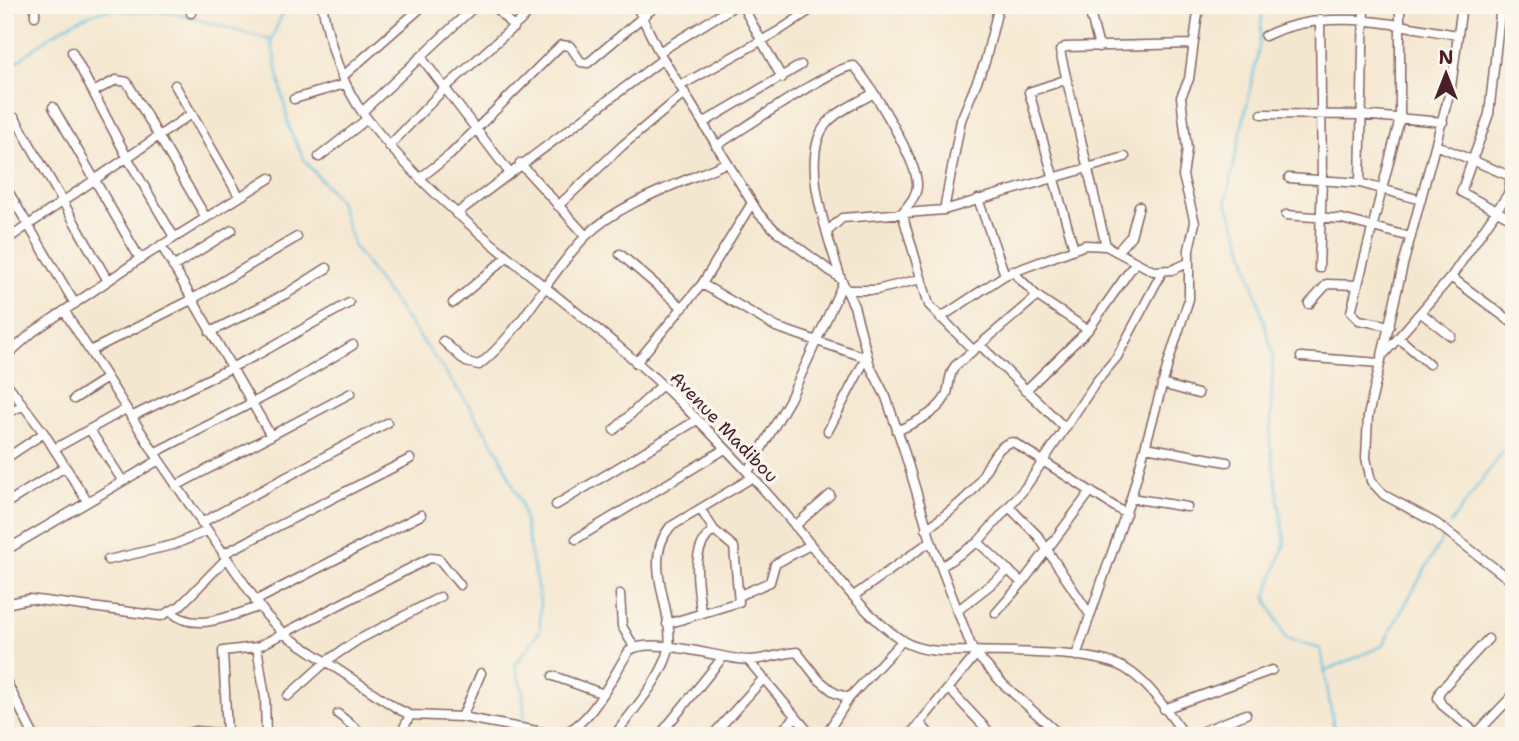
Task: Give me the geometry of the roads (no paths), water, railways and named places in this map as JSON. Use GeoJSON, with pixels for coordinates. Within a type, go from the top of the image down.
{"type":"FeatureCollection","features":[{"type":"Feature","properties":{"kind":"street"},"geometry":{"type":"LineString","coordinates":[[35,5],[35,16]]}},
{"type":"Feature","properties":{"kind":"street","name":"Avenue Madibou"},"geometry":{"type":"LineString","coordinates":[[322,5],[332,49],[344,80],[364,116],[389,146],[456,214],[662,385],[750,475],[855,595],[903,640],[925,650],[1076,656],[1104,660],[1128,670],[1188,736]]}},
{"type":"Feature","properties":{"kind":"street"},"geometry":{"type":"LineString","coordinates":[[294,99],[344,80],[424,5]]}},
{"type":"Feature","properties":{"kind":"street"},"geometry":{"type":"LineString","coordinates":[[319,157],[476,5]]}},
{"type":"Feature","properties":{"kind":"street"},"geometry":{"type":"LineString","coordinates":[[494,5],[514,28]]}},
{"type":"Feature","properties":{"kind":"street"},"geometry":{"type":"LineString","coordinates":[[389,146],[445,88],[538,5]]}},
{"type":"Feature","properties":{"kind":"street"},"geometry":{"type":"LineString","coordinates":[[636,5],[661,56],[726,163],[775,230],[844,284],[876,290],[920,279]]}},
{"type":"Feature","properties":{"kind":"street"},"geometry":{"type":"LineString","coordinates":[[420,178],[450,155],[561,45],[570,46],[581,62],[588,63],[657,5]]}},
{"type":"Feature","properties":{"kind":"street"},"geometry":{"type":"LineString","coordinates":[[456,214],[661,56],[736,5]]}},
{"type":"Feature","properties":{"kind":"street"},"geometry":{"type":"LineString","coordinates":[[742,5],[782,78]]}},
{"type":"Feature","properties":{"kind":"street"},"geometry":{"type":"LineString","coordinates":[[558,206],[682,89],[818,5]]}},
{"type":"Feature","properties":{"kind":"street"},"geometry":{"type":"LineString","coordinates":[[944,210],[961,120],[985,62],[999,5]]}},
{"type":"Feature","properties":{"kind":"street"},"geometry":{"type":"LineString","coordinates":[[1088,5],[1098,47]]}},
{"type":"Feature","properties":{"kind":"street"},"geometry":{"type":"LineString","coordinates":[[1076,656],[1126,514],[1189,299],[1188,263],[1195,223],[1183,176],[1187,149],[1181,97],[1189,79],[1199,5]]}},
{"type":"Feature","properties":{"kind":"street"},"geometry":{"type":"LineString","coordinates":[[1360,183],[1364,5]]}},
{"type":"Feature","properties":{"kind":"street"},"geometry":{"type":"LineString","coordinates":[[1390,326],[1352,317],[1357,285],[1400,118],[1400,5]]}},
{"type":"Feature","properties":{"kind":"street"},"geometry":{"type":"LineString","coordinates":[[1462,5],[1443,122],[1421,200],[1365,429],[1366,458],[1371,481],[1384,495],[1436,523],[1514,583]]}},
{"type":"Feature","properties":{"kind":"street"},"geometry":{"type":"LineString","coordinates":[[1501,5],[1493,95],[1474,160],[1461,192],[1514,220]]}},
{"type":"Feature","properties":{"kind":"street"},"geometry":{"type":"LineString","coordinates":[[1319,268],[1322,179],[1320,19]]}},
{"type":"Feature","properties":{"kind":"street"},"geometry":{"type":"LineString","coordinates":[[1265,36],[1290,24],[1320,19],[1364,19],[1458,35]]}},
{"type":"Feature","properties":{"kind":"street"},"geometry":{"type":"LineString","coordinates":[[1106,246],[1089,167],[1065,80],[1060,57],[1062,48],[1194,44]]}},
{"type":"Feature","properties":{"kind":"street"},"geometry":{"type":"LineString","coordinates":[[72,52],[127,157],[174,237]]}},
{"type":"Feature","properties":{"kind":"street"},"geometry":{"type":"LineString","coordinates":[[421,57],[509,172]]}},
{"type":"Feature","properties":{"kind":"street"},"geometry":{"type":"LineString","coordinates":[[703,124],[801,65]]}},
{"type":"Feature","properties":{"kind":"street"},"geometry":{"type":"LineString","coordinates":[[716,146],[846,65],[854,66],[874,93],[905,147],[917,180],[916,194],[902,213]]}},
{"type":"Feature","properties":{"kind":"street"},"geometry":{"type":"LineString","coordinates":[[93,92],[124,79],[205,216]]}},
{"type":"Feature","properties":{"kind":"street"},"geometry":{"type":"LineString","coordinates":[[1065,80],[1029,92],[1074,249]]}},
{"type":"Feature","properties":{"kind":"street"},"geometry":{"type":"LineString","coordinates":[[174,86],[239,196]]}},
{"type":"Feature","properties":{"kind":"street"},"geometry":{"type":"LineString","coordinates":[[874,93],[828,121],[822,134],[816,164],[816,193],[827,232],[859,320],[867,358],[897,431],[926,529],[974,654],[1061,736]]}},
{"type":"Feature","properties":{"kind":"street"},"geometry":{"type":"LineString","coordinates":[[53,107],[140,259]]}},
{"type":"Feature","properties":{"kind":"street"},"geometry":{"type":"LineString","coordinates":[[5,241],[191,114]]}},
{"type":"Feature","properties":{"kind":"street"},"geometry":{"type":"LineString","coordinates":[[1262,114],[1360,115],[1443,122]]}},
{"type":"Feature","properties":{"kind":"street"},"geometry":{"type":"LineString","coordinates":[[16,118],[108,281]]}},
{"type":"Feature","properties":{"kind":"street"},"geometry":{"type":"LineString","coordinates":[[1436,145],[1512,177]]}},
{"type":"Feature","properties":{"kind":"street"},"geometry":{"type":"LineString","coordinates":[[827,232],[842,218],[944,210],[1125,157]]}},
{"type":"Feature","properties":{"kind":"street"},"geometry":{"type":"LineString","coordinates":[[1382,359],[1451,277],[1508,194],[1514,160]]}},
{"type":"Feature","properties":{"kind":"street"},"geometry":{"type":"LineString","coordinates":[[520,163],[586,236]]}},
{"type":"Feature","properties":{"kind":"street"},"geometry":{"type":"LineString","coordinates":[[443,341],[466,362],[479,365],[586,236],[614,215],[726,163]]}},
{"type":"Feature","properties":{"kind":"street"},"geometry":{"type":"LineString","coordinates":[[5,357],[25,338],[140,259],[205,216],[270,178]]}},
{"type":"Feature","properties":{"kind":"street"},"geometry":{"type":"LineString","coordinates":[[1289,178],[1360,183],[1384,187],[1421,200]]}},
{"type":"Feature","properties":{"kind":"street"},"geometry":{"type":"LineString","coordinates":[[5,186],[75,304]]}},
{"type":"Feature","properties":{"kind":"street"},"geometry":{"type":"LineString","coordinates":[[978,199],[1008,273],[1088,330]]}},
{"type":"Feature","properties":{"kind":"street"},"geometry":{"type":"LineString","coordinates":[[636,363],[702,284],[752,202]]}},
{"type":"Feature","properties":{"kind":"street"},"geometry":{"type":"LineString","coordinates":[[1117,252],[1131,236],[1139,206]]}},
{"type":"Feature","properties":{"kind":"street"},"geometry":{"type":"LineString","coordinates":[[902,213],[929,305],[940,318],[1065,428]]}},
{"type":"Feature","properties":{"kind":"street"},"geometry":{"type":"LineString","coordinates":[[1286,215],[1320,216],[1374,225],[1412,237]]}},
{"type":"Feature","properties":{"kind":"street"},"geometry":{"type":"LineString","coordinates":[[173,267],[232,230]]}},
{"type":"Feature","properties":{"kind":"street"},"geometry":{"type":"LineString","coordinates":[[90,351],[191,300],[297,237]]}},
{"type":"Feature","properties":{"kind":"street"},"geometry":{"type":"LineString","coordinates":[[940,318],[1008,273],[1095,244],[1106,246],[1135,263],[1162,272],[1188,263]]}},
{"type":"Feature","properties":{"kind":"street"},"geometry":{"type":"LineString","coordinates":[[161,245],[271,436]]}},
{"type":"Feature","properties":{"kind":"street"},"geometry":{"type":"LineString","coordinates":[[620,254],[683,308]]}},
{"type":"Feature","properties":{"kind":"street"},"geometry":{"type":"LineString","coordinates":[[453,303],[507,257]]}},
{"type":"Feature","properties":{"kind":"street"},"geometry":{"type":"LineString","coordinates":[[1026,391],[1088,330],[1135,263]]}},
{"type":"Feature","properties":{"kind":"street"},"geometry":{"type":"LineString","coordinates":[[210,332],[286,293],[327,268]]}},
{"type":"Feature","properties":{"kind":"street"},"geometry":{"type":"LineString","coordinates":[[941,567],[978,542],[1010,508],[1117,357],[1162,272]]}},
{"type":"Feature","properties":{"kind":"street"},"geometry":{"type":"LineString","coordinates":[[1451,277],[1514,324]]}},
{"type":"Feature","properties":{"kind":"street"},"geometry":{"type":"LineString","coordinates":[[702,284],[761,321],[867,358]]}},
{"type":"Feature","properties":{"kind":"street"},"geometry":{"type":"LineString","coordinates":[[614,736],[659,671],[669,647],[657,559],[659,543],[670,527],[701,510],[750,475],[780,419],[844,284]]}},
{"type":"Feature","properties":{"kind":"street"},"geometry":{"type":"LineString","coordinates":[[1309,304],[1327,284],[1357,285]]}},
{"type":"Feature","properties":{"kind":"street"},"geometry":{"type":"LineString","coordinates":[[897,431],[927,415],[944,399],[950,372],[1037,296]]}},
{"type":"Feature","properties":{"kind":"street"},"geometry":{"type":"LineString","coordinates":[[54,449],[89,430],[231,368],[349,303]]}},
{"type":"Feature","properties":{"kind":"street"},"geometry":{"type":"LineString","coordinates":[[65,312],[128,413],[257,604],[284,634],[410,715],[462,717],[563,734],[581,724],[634,647]]}},
{"type":"Feature","properties":{"kind":"street"},"geometry":{"type":"LineString","coordinates":[[1420,313],[1451,336]]}},
{"type":"Feature","properties":{"kind":"street"},"geometry":{"type":"LineString","coordinates":[[1399,338],[1429,364]]}},
{"type":"Feature","properties":{"kind":"street"},"geometry":{"type":"LineString","coordinates":[[8,549],[157,457],[353,345]]}},
{"type":"Feature","properties":{"kind":"street"},"geometry":{"type":"LineString","coordinates":[[828,431],[867,358]]}},
{"type":"Feature","properties":{"kind":"street"},"geometry":{"type":"LineString","coordinates":[[1301,358],[1382,359]]}},
{"type":"Feature","properties":{"kind":"street"},"geometry":{"type":"LineString","coordinates":[[74,399],[107,378]]}},
{"type":"Feature","properties":{"kind":"street"},"geometry":{"type":"LineString","coordinates":[[5,381],[44,433],[87,501]]}},
{"type":"Feature","properties":{"kind":"street"},"geometry":{"type":"LineString","coordinates":[[1163,384],[1198,394]]}},
{"type":"Feature","properties":{"kind":"street"},"geometry":{"type":"LineString","coordinates":[[614,430],[662,385]]}},
{"type":"Feature","properties":{"kind":"street"},"geometry":{"type":"LineString","coordinates":[[176,486],[351,393]]}},
{"type":"Feature","properties":{"kind":"street"},"geometry":{"type":"LineString","coordinates":[[5,415],[23,405]]}},
{"type":"Feature","properties":{"kind":"street"},"geometry":{"type":"LineString","coordinates":[[556,505],[697,420]]}},
{"type":"Feature","properties":{"kind":"street"},"geometry":{"type":"LineString","coordinates":[[201,523],[387,423]]}},
{"type":"Feature","properties":{"kind":"street"},"geometry":{"type":"LineString","coordinates":[[89,430],[122,480]]}},
{"type":"Feature","properties":{"kind":"street"},"geometry":{"type":"LineString","coordinates":[[5,459],[44,433]]}},
{"type":"Feature","properties":{"kind":"street"},"geometry":{"type":"LineString","coordinates":[[926,529],[975,487],[1007,443],[1019,444],[1126,514]]}},
{"type":"Feature","properties":{"kind":"street"},"geometry":{"type":"LineString","coordinates":[[1146,447],[1227,462]]}},
{"type":"Feature","properties":{"kind":"street"},"geometry":{"type":"LineString","coordinates":[[576,538],[724,449]]}},
{"type":"Feature","properties":{"kind":"street"},"geometry":{"type":"LineString","coordinates":[[5,604],[29,599],[156,617],[172,612],[225,556],[410,459]]}},
{"type":"Feature","properties":{"kind":"street"},"geometry":{"type":"LineString","coordinates":[[5,504],[65,467]]}},
{"type":"Feature","properties":{"kind":"street"},"geometry":{"type":"LineString","coordinates":[[996,613],[1023,583],[1091,491]]}},
{"type":"Feature","properties":{"kind":"street"},"geometry":{"type":"LineString","coordinates":[[795,526],[830,495]]}},
{"type":"Feature","properties":{"kind":"street"},"geometry":{"type":"LineString","coordinates":[[1131,498],[1187,507]]}},
{"type":"Feature","properties":{"kind":"street"},"geometry":{"type":"LineString","coordinates":[[1010,508],[1029,525],[1090,615]]}},
{"type":"Feature","properties":{"kind":"street"},"geometry":{"type":"LineString","coordinates":[[667,624],[736,604],[740,595],[734,547],[714,530],[701,510]]}},
{"type":"Feature","properties":{"kind":"street"},"geometry":{"type":"LineString","coordinates":[[172,612],[183,621],[198,622],[257,604],[421,514]]}},
{"type":"Feature","properties":{"kind":"street"},"geometry":{"type":"LineString","coordinates":[[701,612],[699,550],[705,537],[714,530]]}},
{"type":"Feature","properties":{"kind":"street"},"geometry":{"type":"LineString","coordinates":[[108,560],[173,545],[207,531]]}},
{"type":"Feature","properties":{"kind":"street"},"geometry":{"type":"LineString","coordinates":[[855,595],[931,541]]}},
{"type":"Feature","properties":{"kind":"street"},"geometry":{"type":"LineString","coordinates":[[978,542],[1023,583]]}},
{"type":"Feature","properties":{"kind":"street"},"geometry":{"type":"LineString","coordinates":[[740,595],[770,582],[775,564],[810,545]]}},
{"type":"Feature","properties":{"kind":"street"},"geometry":{"type":"LineString","coordinates":[[173,736],[197,731],[227,734],[222,653],[257,647],[430,558],[439,559],[460,584]]}},
{"type":"Feature","properties":{"kind":"street"},"geometry":{"type":"LineString","coordinates":[[957,611],[1009,570]]}},
{"type":"Feature","properties":{"kind":"street"},"geometry":{"type":"LineString","coordinates":[[620,594],[622,626],[634,647]]}},
{"type":"Feature","properties":{"kind":"street"},"geometry":{"type":"LineString","coordinates":[[288,696],[328,660],[389,622],[440,597]]}},
{"type":"Feature","properties":{"kind":"street"},"geometry":{"type":"LineString","coordinates":[[1488,639],[1438,694],[1442,705],[1478,734],[1514,694]]}},
{"type":"Feature","properties":{"kind":"street"},"geometry":{"type":"LineString","coordinates":[[825,736],[849,698],[903,640]]}},
{"type":"Feature","properties":{"kind":"street"},"geometry":{"type":"LineString","coordinates":[[257,647],[265,697],[266,736]]}},
{"type":"Feature","properties":{"kind":"street"},"geometry":{"type":"LineString","coordinates":[[634,647],[669,647],[748,660],[797,652],[818,679],[835,693],[849,698]]}},
{"type":"Feature","properties":{"kind":"street"},"geometry":{"type":"LineString","coordinates":[[909,736],[949,690],[974,654]]}},
{"type":"Feature","properties":{"kind":"street"},"geometry":{"type":"LineString","coordinates":[[659,736],[723,657]]}},
{"type":"Feature","properties":{"kind":"street"},"geometry":{"type":"LineString","coordinates":[[748,660],[812,736]]}},
{"type":"Feature","properties":{"kind":"street"},"geometry":{"type":"LineString","coordinates":[[1164,709],[1272,670]]}},
{"type":"Feature","properties":{"kind":"street"},"geometry":{"type":"LineString","coordinates":[[462,717],[481,673]]}},
{"type":"Feature","properties":{"kind":"street"},"geometry":{"type":"LineString","coordinates":[[553,676],[601,693]]}},
{"type":"Feature","properties":{"kind":"street"},"geometry":{"type":"LineString","coordinates":[[5,679],[34,736]]}},
{"type":"Feature","properties":{"kind":"street"},"geometry":{"type":"LineString","coordinates":[[712,736],[763,679]]}},
{"type":"Feature","properties":{"kind":"street"},"geometry":{"type":"LineString","coordinates":[[949,690],[993,736]]}},
{"type":"Feature","properties":{"kind":"street"},"geometry":{"type":"LineString","coordinates":[[338,714],[365,736]]}},
{"type":"Feature","properties":{"kind":"street"},"geometry":{"type":"LineString","coordinates":[[1188,736],[1246,714]]}},
{"type":"Feature","properties":{"kind":"street"},"geometry":{"type":"LineString","coordinates":[[400,736],[410,715]]}},
{"type":"Feature","properties":{"kind":"street"},"geometry":{"type":"LineString","coordinates":[[776,736],[795,718]]}},
{"type":"Feature","properties":{"kind":"street"},"geometry":{"type":"LineString","coordinates":[[920,723],[931,736]]}},
{"type":"Feature","properties":{"kind":"street"},"geometry":{"type":"LineString","coordinates":[[83,736],[96,731],[138,736]]}},
{"type":"Feature","properties":{"kind":"waterway"},"geometry":{"type":"LineString","coordinates":[[129,5],[129,11],[174,13],[271,40]]}},
{"type":"Feature","properties":{"kind":"waterway"},"geometry":{"type":"LineString","coordinates":[[286,5],[271,40],[290,131],[305,161],[339,201],[354,247],[461,394],[498,451],[521,503],[540,601],[540,631],[515,666],[523,692],[525,727]]}},
{"type":"Feature","properties":{"kind":"waterway"},"geometry":{"type":"LineString","coordinates":[[1263,5],[1259,48],[1226,201],[1239,234],[1273,354],[1270,443],[1285,543],[1266,597],[1286,639],[1321,649],[1335,736]]}},
{"type":"Feature","properties":{"kind":"waterway"},"geometry":{"type":"LineString","coordinates":[[5,72],[46,40],[79,19],[112,10],[128,11]]}},
{"type":"Feature","properties":{"kind":"waterway"},"geometry":{"type":"LineString","coordinates":[[1450,524],[1514,436]]}},
{"type":"Feature","properties":{"kind":"waterway"},"geometry":{"type":"LineString","coordinates":[[1325,671],[1382,646],[1443,537]]}}]}
